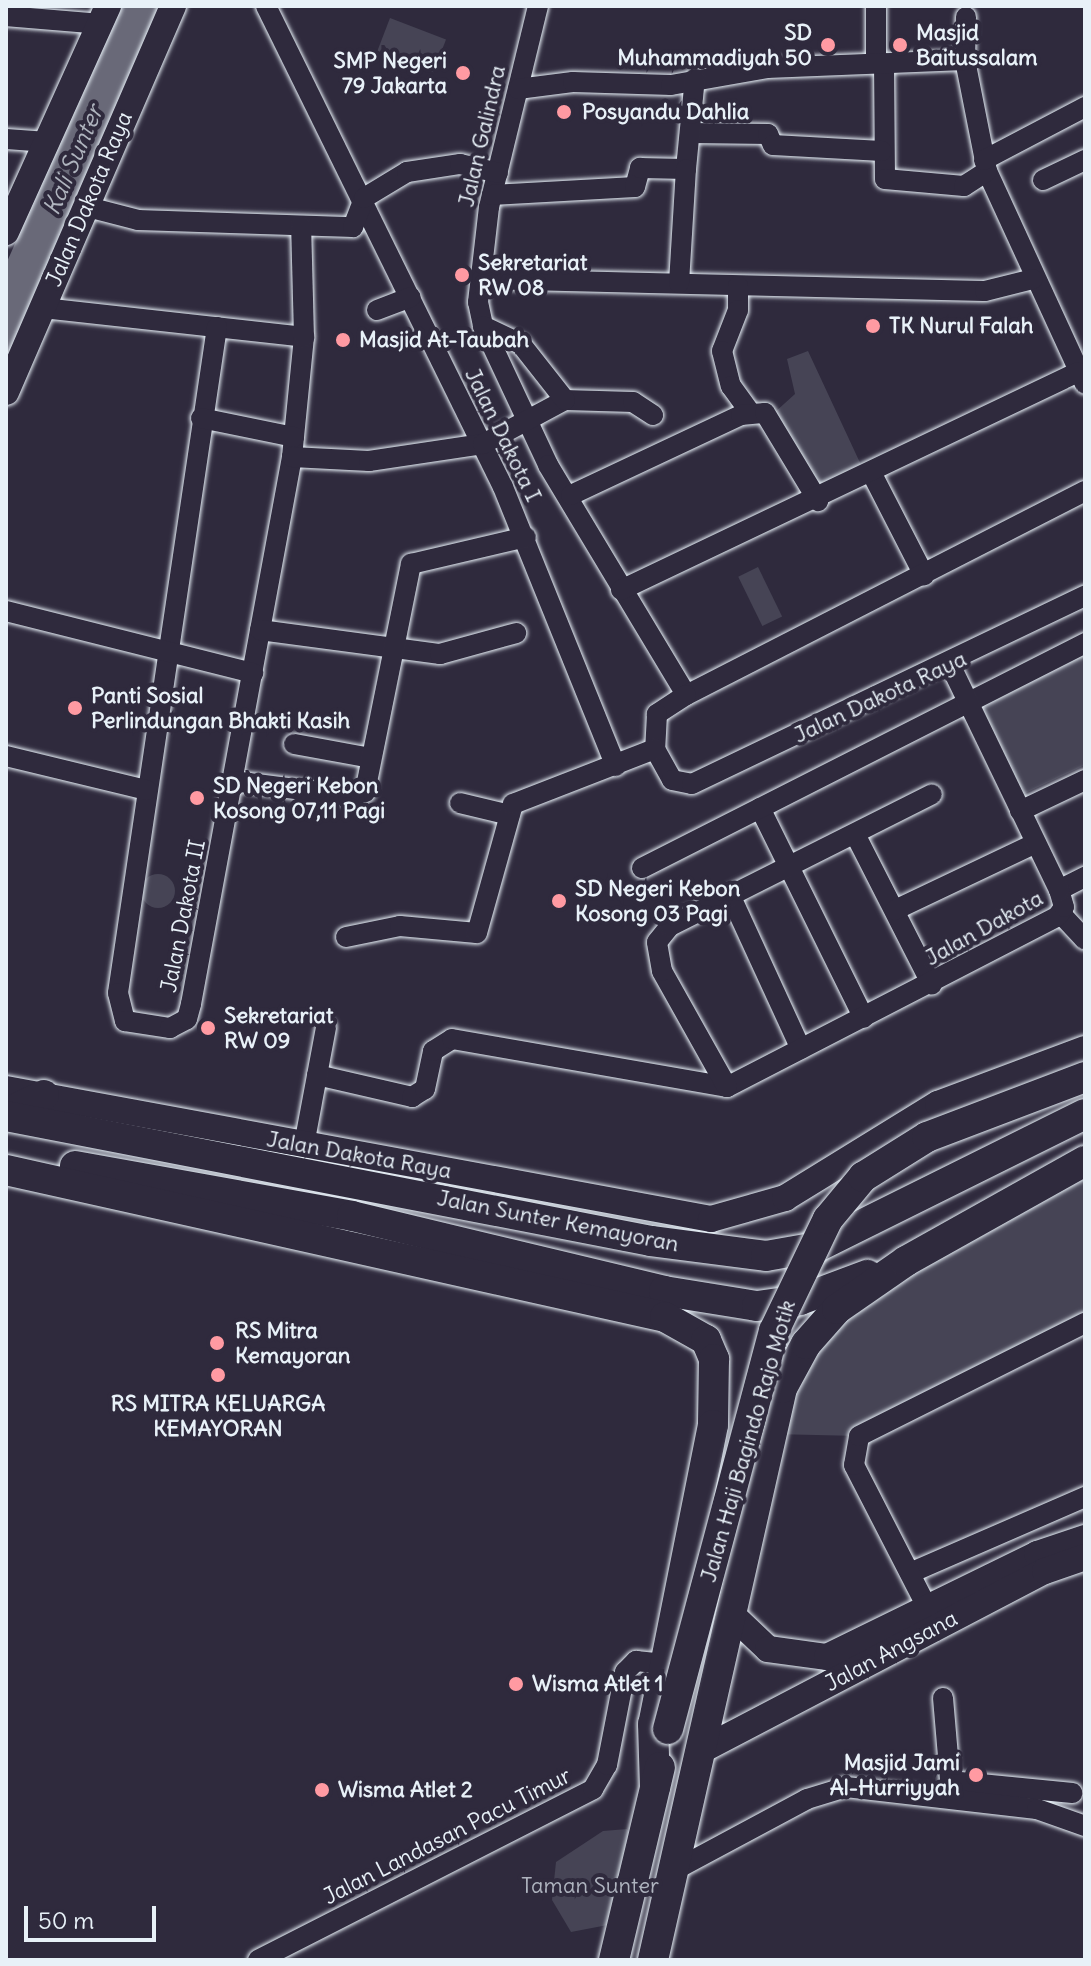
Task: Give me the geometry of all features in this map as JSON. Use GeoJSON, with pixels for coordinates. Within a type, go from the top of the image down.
{"type":"FeatureCollection","features":[{"type":"Feature","properties":{"kind":"main road","name":"Jalan Haji Bagindo Rajo Motik"},"geometry":{"type":"LineString","coordinates":[[614,1960],[668,1729],[774,1331],[828,1219],[863,1177],[927,1137],[1085,1077]]}},
{"type":"Feature","properties":{"kind":"main road"},"geometry":{"type":"LineString","coordinates":[[6,1114],[44,1095]]}},
{"type":"Feature","properties":{"kind":"main road","name":"Jalan Sunter Kemayoran"},"geometry":{"type":"LineString","coordinates":[[6,1114],[372,1171],[498,1209],[744,1254],[817,1247],[1085,1114]]}},
{"type":"Feature","properties":{"kind":"main road","name":"Jalan Haji Bagindo Rajo Motik"},"geometry":{"type":"LineString","coordinates":[[653,1960],[782,1388],[806,1344],[837,1309],[906,1261],[1051,1186],[1085,1161]]}},
{"type":"Feature","properties":{"kind":"main road"},"geometry":{"type":"LineString","coordinates":[[12,1163],[320,1241],[614,1307],[691,1329],[714,1359],[713,1425],[653,1724],[655,1787]]}},
{"type":"Feature","properties":{"kind":"main road","name":"Jalan Sunter Kemayoran"},"geometry":{"type":"LineString","coordinates":[[12,1163],[352,1216],[492,1246],[597,1274],[757,1306],[800,1300],[906,1261]]}},
{"type":"Feature","properties":{"kind":"main road","name":"Jalan Haji Bagindo Rajo Motik"},"geometry":{"type":"LineString","coordinates":[[1051,1186],[1085,1182]]}},
{"type":"Feature","properties":{"kind":"main road"},"geometry":{"type":"LineString","coordinates":[[492,1246],[498,1209]]}},
{"type":"Feature","properties":{"kind":"main road"},"geometry":{"type":"LineString","coordinates":[[320,1241],[352,1216]]}},
{"type":"Feature","properties":{"kind":"main road"},"geometry":{"type":"LineString","coordinates":[[691,1329],[707,1296],[744,1254]]}},
{"type":"Feature","properties":{"kind":"main road"},"geometry":{"type":"LineString","coordinates":[[597,1274],[614,1307]]}},
{"type":"Feature","properties":{"kind":"main road"},"geometry":{"type":"LineString","coordinates":[[713,1425],[733,1410],[750,1410],[772,1434]]}},
{"type":"Feature","properties":{"kind":"street","name":"Jalan Dakota Raya"},"geometry":{"type":"LineString","coordinates":[[6,392],[173,6]]}},
{"type":"Feature","properties":{"kind":"street","name":"Jalan Dakota I"},"geometry":{"type":"LineString","coordinates":[[266,6],[363,211],[411,297],[526,537],[616,766]]}},
{"type":"Feature","properties":{"kind":"street","name":"Jalan Galindra"},"geometry":{"type":"LineString","coordinates":[[483,326],[482,279],[492,195],[538,6]]}},
{"type":"Feature","properties":{"kind":"street"},"geometry":{"type":"LineString","coordinates":[[876,6],[882,151],[889,180],[964,186],[985,166],[1085,107]]}},
{"type":"Feature","properties":{"kind":"street"},"geometry":{"type":"LineString","coordinates":[[6,16],[104,15],[6,232]]}},
{"type":"Feature","properties":{"kind":"street"},"geometry":{"type":"LineString","coordinates":[[621,590],[1081,378],[1033,279],[985,166],[965,60],[966,17]]}},
{"type":"Feature","properties":{"kind":"street"},"geometry":{"type":"LineString","coordinates":[[518,89],[573,82],[671,85],[695,78],[880,63],[965,60]]}},
{"type":"Feature","properties":{"kind":"street"},"geometry":{"type":"LineString","coordinates":[[679,283],[695,78]]}},
{"type":"Feature","properties":{"kind":"street"},"geometry":{"type":"LineString","coordinates":[[690,133],[768,134],[773,145],[882,151]]}},
{"type":"Feature","properties":{"kind":"street"},"geometry":{"type":"LineString","coordinates":[[6,139],[48,142]]}},
{"type":"Feature","properties":{"kind":"street"},"geometry":{"type":"LineString","coordinates":[[1043,180],[1085,160]]}},
{"type":"Feature","properties":{"kind":"street"},"geometry":{"type":"LineString","coordinates":[[84,206],[138,220],[353,227],[363,211],[364,198],[407,172],[460,164],[498,173]]}},
{"type":"Feature","properties":{"kind":"street"},"geometry":{"type":"LineString","coordinates":[[492,195],[635,187],[640,168],[686,169]]}},
{"type":"Feature","properties":{"kind":"street","name":"Jalan Dakota II"},"geometry":{"type":"LineString","coordinates":[[217,327],[163,655],[118,1004],[125,1021],[170,1028],[187,1019],[191,1004],[293,447],[304,337],[301,226]]}},
{"type":"Feature","properties":{"kind":"street"},"geometry":{"type":"LineString","coordinates":[[482,279],[985,291],[1033,279]]}},
{"type":"Feature","properties":{"kind":"street"},"geometry":{"type":"LineString","coordinates":[[738,286],[738,310],[722,351],[731,386],[750,412]]}},
{"type":"Feature","properties":{"kind":"street"},"geometry":{"type":"LineString","coordinates":[[377,310],[411,297]]}},
{"type":"Feature","properties":{"kind":"street"},"geometry":{"type":"LineString","coordinates":[[43,308],[304,337]]}},
{"type":"Feature","properties":{"kind":"street"},"geometry":{"type":"LineString","coordinates":[[483,326],[521,344],[565,400]]}},
{"type":"Feature","properties":{"kind":"street"},"geometry":{"type":"LineString","coordinates":[[483,326],[525,420],[571,495],[621,590],[686,695]]}},
{"type":"Feature","properties":{"kind":"street"},"geometry":{"type":"LineString","coordinates":[[201,418],[293,447],[369,461],[483,444],[565,400],[633,402],[653,415]]}},
{"type":"Feature","properties":{"kind":"street"},"geometry":{"type":"LineString","coordinates":[[571,495],[750,412],[771,415],[818,501]]}},
{"type":"Feature","properties":{"kind":"street"},"geometry":{"type":"LineString","coordinates":[[872,474],[924,575]]}},
{"type":"Feature","properties":{"kind":"street"},"geometry":{"type":"LineString","coordinates":[[346,937],[400,926],[479,931],[514,803],[655,749],[657,714],[686,695],[1085,491]]}},
{"type":"Feature","properties":{"kind":"street"},"geometry":{"type":"LineString","coordinates":[[233,781],[357,795],[365,792],[415,560],[526,537]]}},
{"type":"Feature","properties":{"kind":"street","name":"Jalan Dakota Raya"},"geometry":{"type":"LineString","coordinates":[[655,749],[672,780],[692,784],[950,665],[1085,596]]}},
{"type":"Feature","properties":{"kind":"street"},"geometry":{"type":"LineString","coordinates":[[6,611],[163,655],[253,673]]}},
{"type":"Feature","properties":{"kind":"street"},"geometry":{"type":"LineString","coordinates":[[260,630],[440,654],[516,633]]}},
{"type":"Feature","properties":{"kind":"street"},"geometry":{"type":"LineString","coordinates":[[642,868],[1085,643]]}},
{"type":"Feature","properties":{"kind":"street","name":"Jalan Dakota"},"geometry":{"type":"LineString","coordinates":[[727,1087],[932,985],[1061,914],[1059,890],[950,665]]}},
{"type":"Feature","properties":{"kind":"street"},"geometry":{"type":"LineString","coordinates":[[294,744],[371,758]]}},
{"type":"Feature","properties":{"kind":"street"},"geometry":{"type":"LineString","coordinates":[[6,756],[147,790]]}},
{"type":"Feature","properties":{"kind":"street"},"geometry":{"type":"LineString","coordinates":[[1020,811],[1085,780]]}},
{"type":"Feature","properties":{"kind":"street"},"geometry":{"type":"LineString","coordinates":[[727,1087],[655,955],[670,926],[932,794]]}},
{"type":"Feature","properties":{"kind":"street"},"geometry":{"type":"LineString","coordinates":[[460,803],[510,815]]}},
{"type":"Feature","properties":{"kind":"street"},"geometry":{"type":"LineString","coordinates":[[760,808],[864,1018]]}},
{"type":"Feature","properties":{"kind":"street"},"geometry":{"type":"LineString","coordinates":[[855,834],[932,985]]}},
{"type":"Feature","properties":{"kind":"street"},"geometry":{"type":"LineString","coordinates":[[895,910],[1036,843]]}},
{"type":"Feature","properties":{"kind":"street"},"geometry":{"type":"LineString","coordinates":[[1059,890],[1085,877]]}},
{"type":"Feature","properties":{"kind":"street"},"geometry":{"type":"LineString","coordinates":[[731,897],[801,1049]]}},
{"type":"Feature","properties":{"kind":"street"},"geometry":{"type":"LineString","coordinates":[[1061,914],[1085,940]]}},
{"type":"Feature","properties":{"kind":"street"},"geometry":{"type":"LineString","coordinates":[[304,1145],[326,1027]]}},
{"type":"Feature","properties":{"kind":"street"},"geometry":{"type":"LineString","coordinates":[[317,1075],[412,1097],[425,1089],[433,1051],[452,1039],[727,1087]]}},
{"type":"Feature","properties":{"kind":"street","name":"Jalan Dakota Raya"},"geometry":{"type":"LineString","coordinates":[[6,1089],[304,1145],[372,1171],[711,1219],[785,1198],[938,1104],[1085,1049]]}},
{"type":"Feature","properties":{"kind":"street"},"geometry":{"type":"LineString","coordinates":[[929,1611],[854,1465],[859,1436],[1085,1323]]}},
{"type":"Feature","properties":{"kind":"street"},"geometry":{"type":"LineString","coordinates":[[910,1573],[1085,1497]]}},
{"type":"Feature","properties":{"kind":"street","name":"Jalan Angsana"},"geometry":{"type":"LineString","coordinates":[[730,1613],[768,1649],[817,1659],[929,1611],[1037,1554],[1085,1538]]}},
{"type":"Feature","properties":{"kind":"street","name":"Jalan Angsana"},"geometry":{"type":"LineString","coordinates":[[700,1751],[1045,1571],[1085,1557]]}},
{"type":"Feature","properties":{"kind":"street","name":"Jalan Landasan Pacu Timur"},"geometry":{"type":"LineString","coordinates":[[258,1960],[593,1789],[607,1765],[625,1672],[636,1661],[665,1664]]}},
{"type":"Feature","properties":{"kind":"street"},"geometry":{"type":"LineString","coordinates":[[943,1698],[950,1788]]}},
{"type":"Feature","properties":{"kind":"street"},"geometry":{"type":"LineString","coordinates":[[673,1871],[807,1799],[846,1787],[1072,1793]]}},
{"type":"Feature","properties":{"kind":"street"},"geometry":{"type":"LineString","coordinates":[[950,1788],[1084,1823]]}},
{"type":"Feature","properties":{"kind":"green space"},"geometry":{"type":"Polygon","coordinates":[[[390,18],[446,40],[433,72],[377,51],[390,18]]]}},
{"type":"Feature","properties":{"kind":"green space"},"geometry":{"type":"Polygon","coordinates":[[[808,351],[862,467],[817,488],[774,413],[795,394],[787,359],[808,351]]]}},
{"type":"Feature","properties":{"kind":"green space"},"geometry":{"type":"Polygon","coordinates":[[[758,567],[782,616],[762,626],[738,577],[758,567]]]}},
{"type":"Feature","properties":{"kind":"green space"},"geometry":{"type":"Polygon","coordinates":[[[1085,650],[1085,765],[1019,796],[975,702],[1085,650]]]}},
{"type":"Feature","properties":{"kind":"green space"},"geometry":{"type":"Polygon","coordinates":[[[158,874],[170,879],[175,891],[170,903],[158,908],[146,903],[141,891],[146,879],[158,874]]]}},
{"type":"Feature","properties":{"kind":"green space"},"geometry":{"type":"Polygon","coordinates":[[[1085,1180],[1085,1322],[859,1436],[772,1434],[837,1309],[1051,1186],[1085,1180]]]}},
{"type":"Feature","properties":{"kind":"green space","name":"Taman Sunter"},"geometry":{"type":"Polygon","coordinates":[[[627,1829],[637,1845],[618,1923],[571,1932],[552,1900],[556,1862],[603,1831],[627,1829]]]}},
{"type":"Feature","properties":{"kind":"water","name":"Kali Sunter"},"geometry":{"type":"Polygon","coordinates":[[[120,6],[164,6],[6,364],[6,264],[120,6]]]}},
{"type":"Feature","properties":{"kind":"place","name":"SD Muhammadiyah 50"},"geometry":{"type":"Point","coordinates":[828,45]}},
{"type":"Feature","properties":{"kind":"place","name":"Masjid Baitussalam"},"geometry":{"type":"Point","coordinates":[900,45]}},
{"type":"Feature","properties":{"kind":"place","name":"SMP Negeri 79 Jakarta"},"geometry":{"type":"Point","coordinates":[463,73]}},
{"type":"Feature","properties":{"kind":"place","name":"Posyandu Dahlia"},"geometry":{"type":"Point","coordinates":[564,112]}},
{"type":"Feature","properties":{"kind":"place","name":"Sekretariat RW 08"},"geometry":{"type":"Point","coordinates":[462,275]}},
{"type":"Feature","properties":{"kind":"place","name":"TK Nurul Falah"},"geometry":{"type":"Point","coordinates":[873,326]}},
{"type":"Feature","properties":{"kind":"place","name":"Masjid At-Taubah"},"geometry":{"type":"Point","coordinates":[343,340]}},
{"type":"Feature","properties":{"kind":"place","name":"Panti Sosial Perlindungan Bhakti Kasih"},"geometry":{"type":"Point","coordinates":[75,708]}},
{"type":"Feature","properties":{"kind":"place","name":"SD Negeri Kebon Kosong 07,11 Pagi"},"geometry":{"type":"Point","coordinates":[197,798]}},
{"type":"Feature","properties":{"kind":"place","name":"SD Negeri Kebon Kosong 03 Pagi"},"geometry":{"type":"Point","coordinates":[559,901]}},
{"type":"Feature","properties":{"kind":"place","name":"Sekretariat RW 09"},"geometry":{"type":"Point","coordinates":[208,1028]}},
{"type":"Feature","properties":{"kind":"place","name":"RS Mitra Kemayoran"},"geometry":{"type":"Point","coordinates":[217,1343]}},
{"type":"Feature","properties":{"kind":"place","name":"RS MITRA KELUARGA KEMAYORAN"},"geometry":{"type":"Point","coordinates":[218,1375]}},
{"type":"Feature","properties":{"kind":"place","name":"Wisma Atlet 1"},"geometry":{"type":"Point","coordinates":[516,1684]}},
{"type":"Feature","properties":{"kind":"place","name":"Masjid Jami Al-Hurriyyah"},"geometry":{"type":"Point","coordinates":[976,1775]}},
{"type":"Feature","properties":{"kind":"place","name":"Wisma Atlet 2"},"geometry":{"type":"Point","coordinates":[322,1790]}}]}
